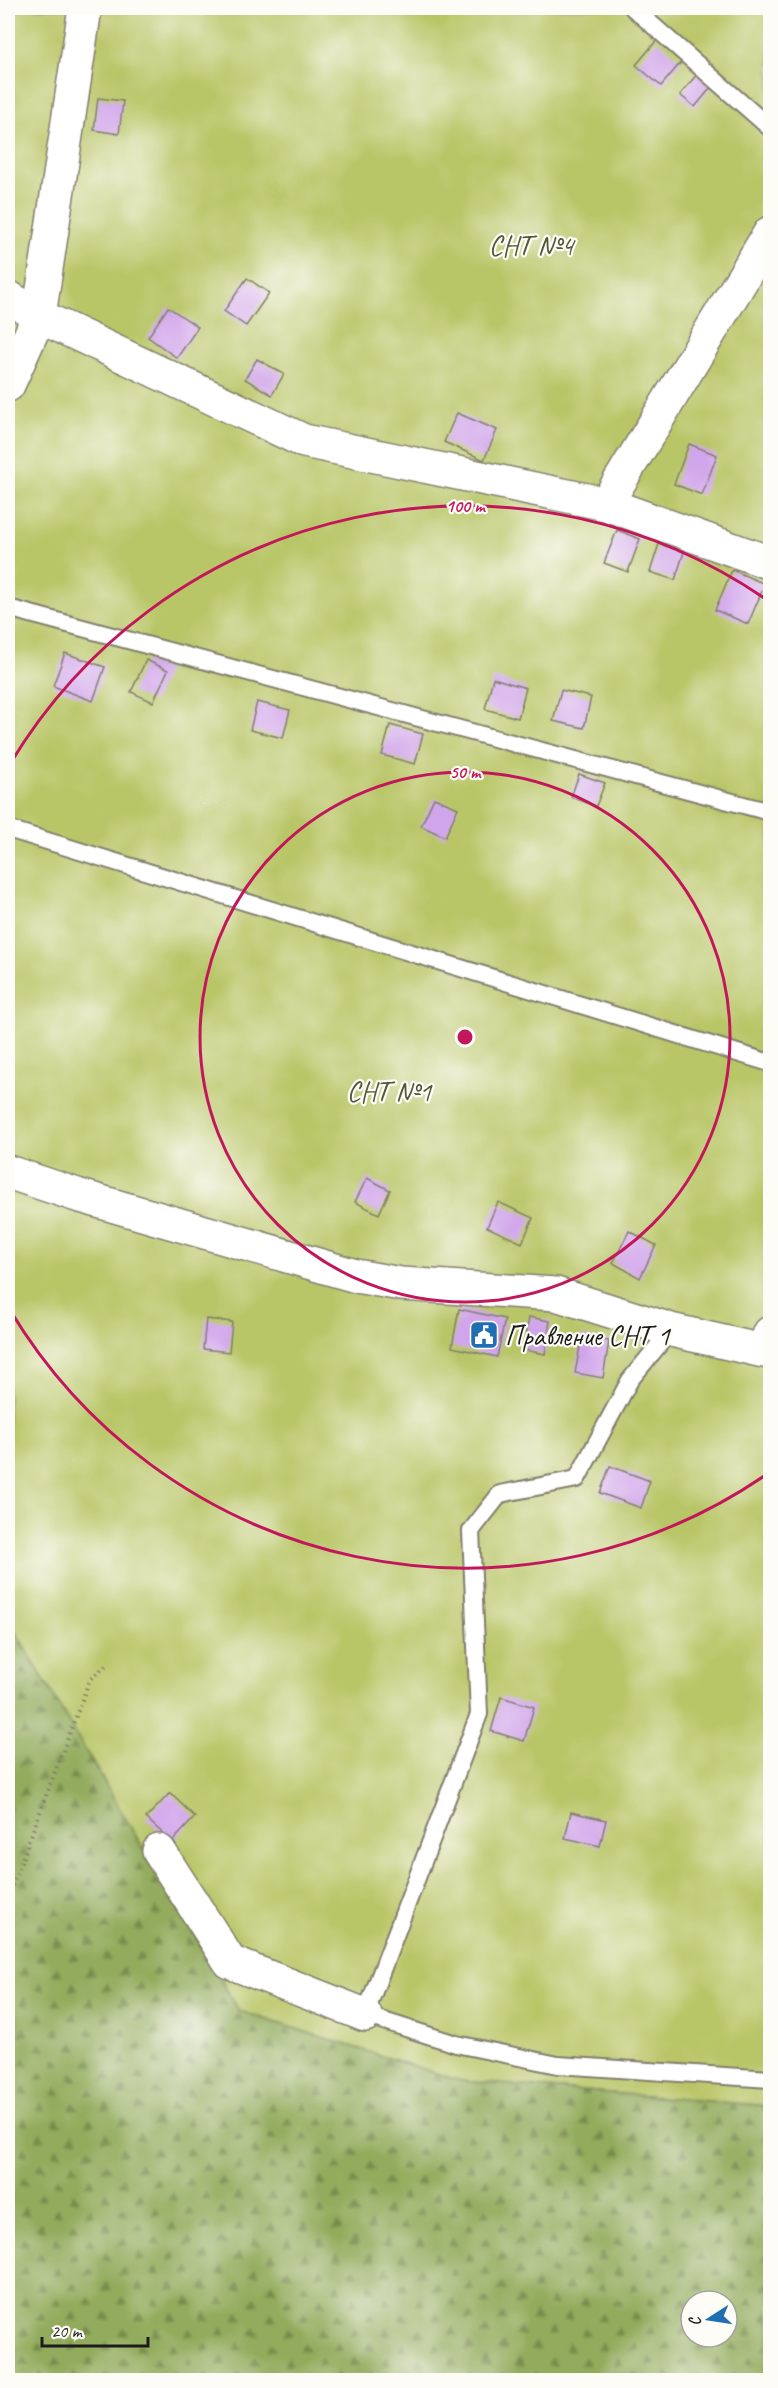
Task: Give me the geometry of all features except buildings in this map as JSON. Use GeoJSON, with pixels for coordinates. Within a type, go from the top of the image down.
{"type":"FeatureCollection","features":[{"type":"Feature","properties":{"kind":"street"},"geometry":{"type":"LineString","coordinates":[[8,385],[39,316],[85,8]]}},
{"type":"Feature","properties":{"kind":"street"},"geometry":{"type":"LineString","coordinates":[[606,504],[771,233]]}},
{"type":"Feature","properties":{"kind":"street"},"geometry":{"type":"LineString","coordinates":[[8,297],[39,316],[304,441],[606,504],[771,563]]}},
{"type":"Feature","properties":{"kind":"street"},"geometry":{"type":"LineString","coordinates":[[8,1172],[356,1276],[402,1284],[556,1294],[671,1330],[768,1346]]}},
{"type":"Feature","properties":{"kind":"street"},"geometry":{"type":"LineString","coordinates":[[159,1851],[230,1962],[365,2015]]}},
{"type":"Feature","properties":{"kind":"lane"},"geometry":{"type":"LineString","coordinates":[[633,8],[771,128]]}},
{"type":"Feature","properties":{"kind":"lane"},"geometry":{"type":"LineString","coordinates":[[8,609],[771,812]]}},
{"type":"Feature","properties":{"kind":"lane"},"geometry":{"type":"LineString","coordinates":[[8,829],[771,1063]]}},
{"type":"Feature","properties":{"kind":"lane"},"geometry":{"type":"LineString","coordinates":[[671,1330],[630,1380],[578,1479],[500,1494],[471,1531],[479,1714],[365,2015],[456,2044],[558,2065],[771,2079]]}},
{"type":"Feature","properties":{"kind":"path"},"geometry":{"type":"LineString","coordinates":[[8,1897],[90,1680],[106,1666]]}},
{"type":"Feature","properties":{"kind":"green space","name":"СНТ №1"},"geometry":{"type":"Polygon","coordinates":[[[12,8],[770,8],[770,2106],[461,2081],[239,2011],[8,1619],[8,16],[12,8]]]}},
{"type":"Feature","properties":{"kind":"green space"},"geometry":{"type":"Polygon","coordinates":[[[8,1619],[239,2011],[461,2081],[770,2106],[770,2380],[8,2380],[8,1619]]]}},
{"type":"Feature","properties":{"kind":"place","name":"Правление СНТ 1"},"geometry":{"type":"Point","coordinates":[484,1335]}},
{"type":"Feature","properties":{"kind":"park label","name":"СНТ №4"},"geometry":{"type":"Point","coordinates":[531,245]}}]}
